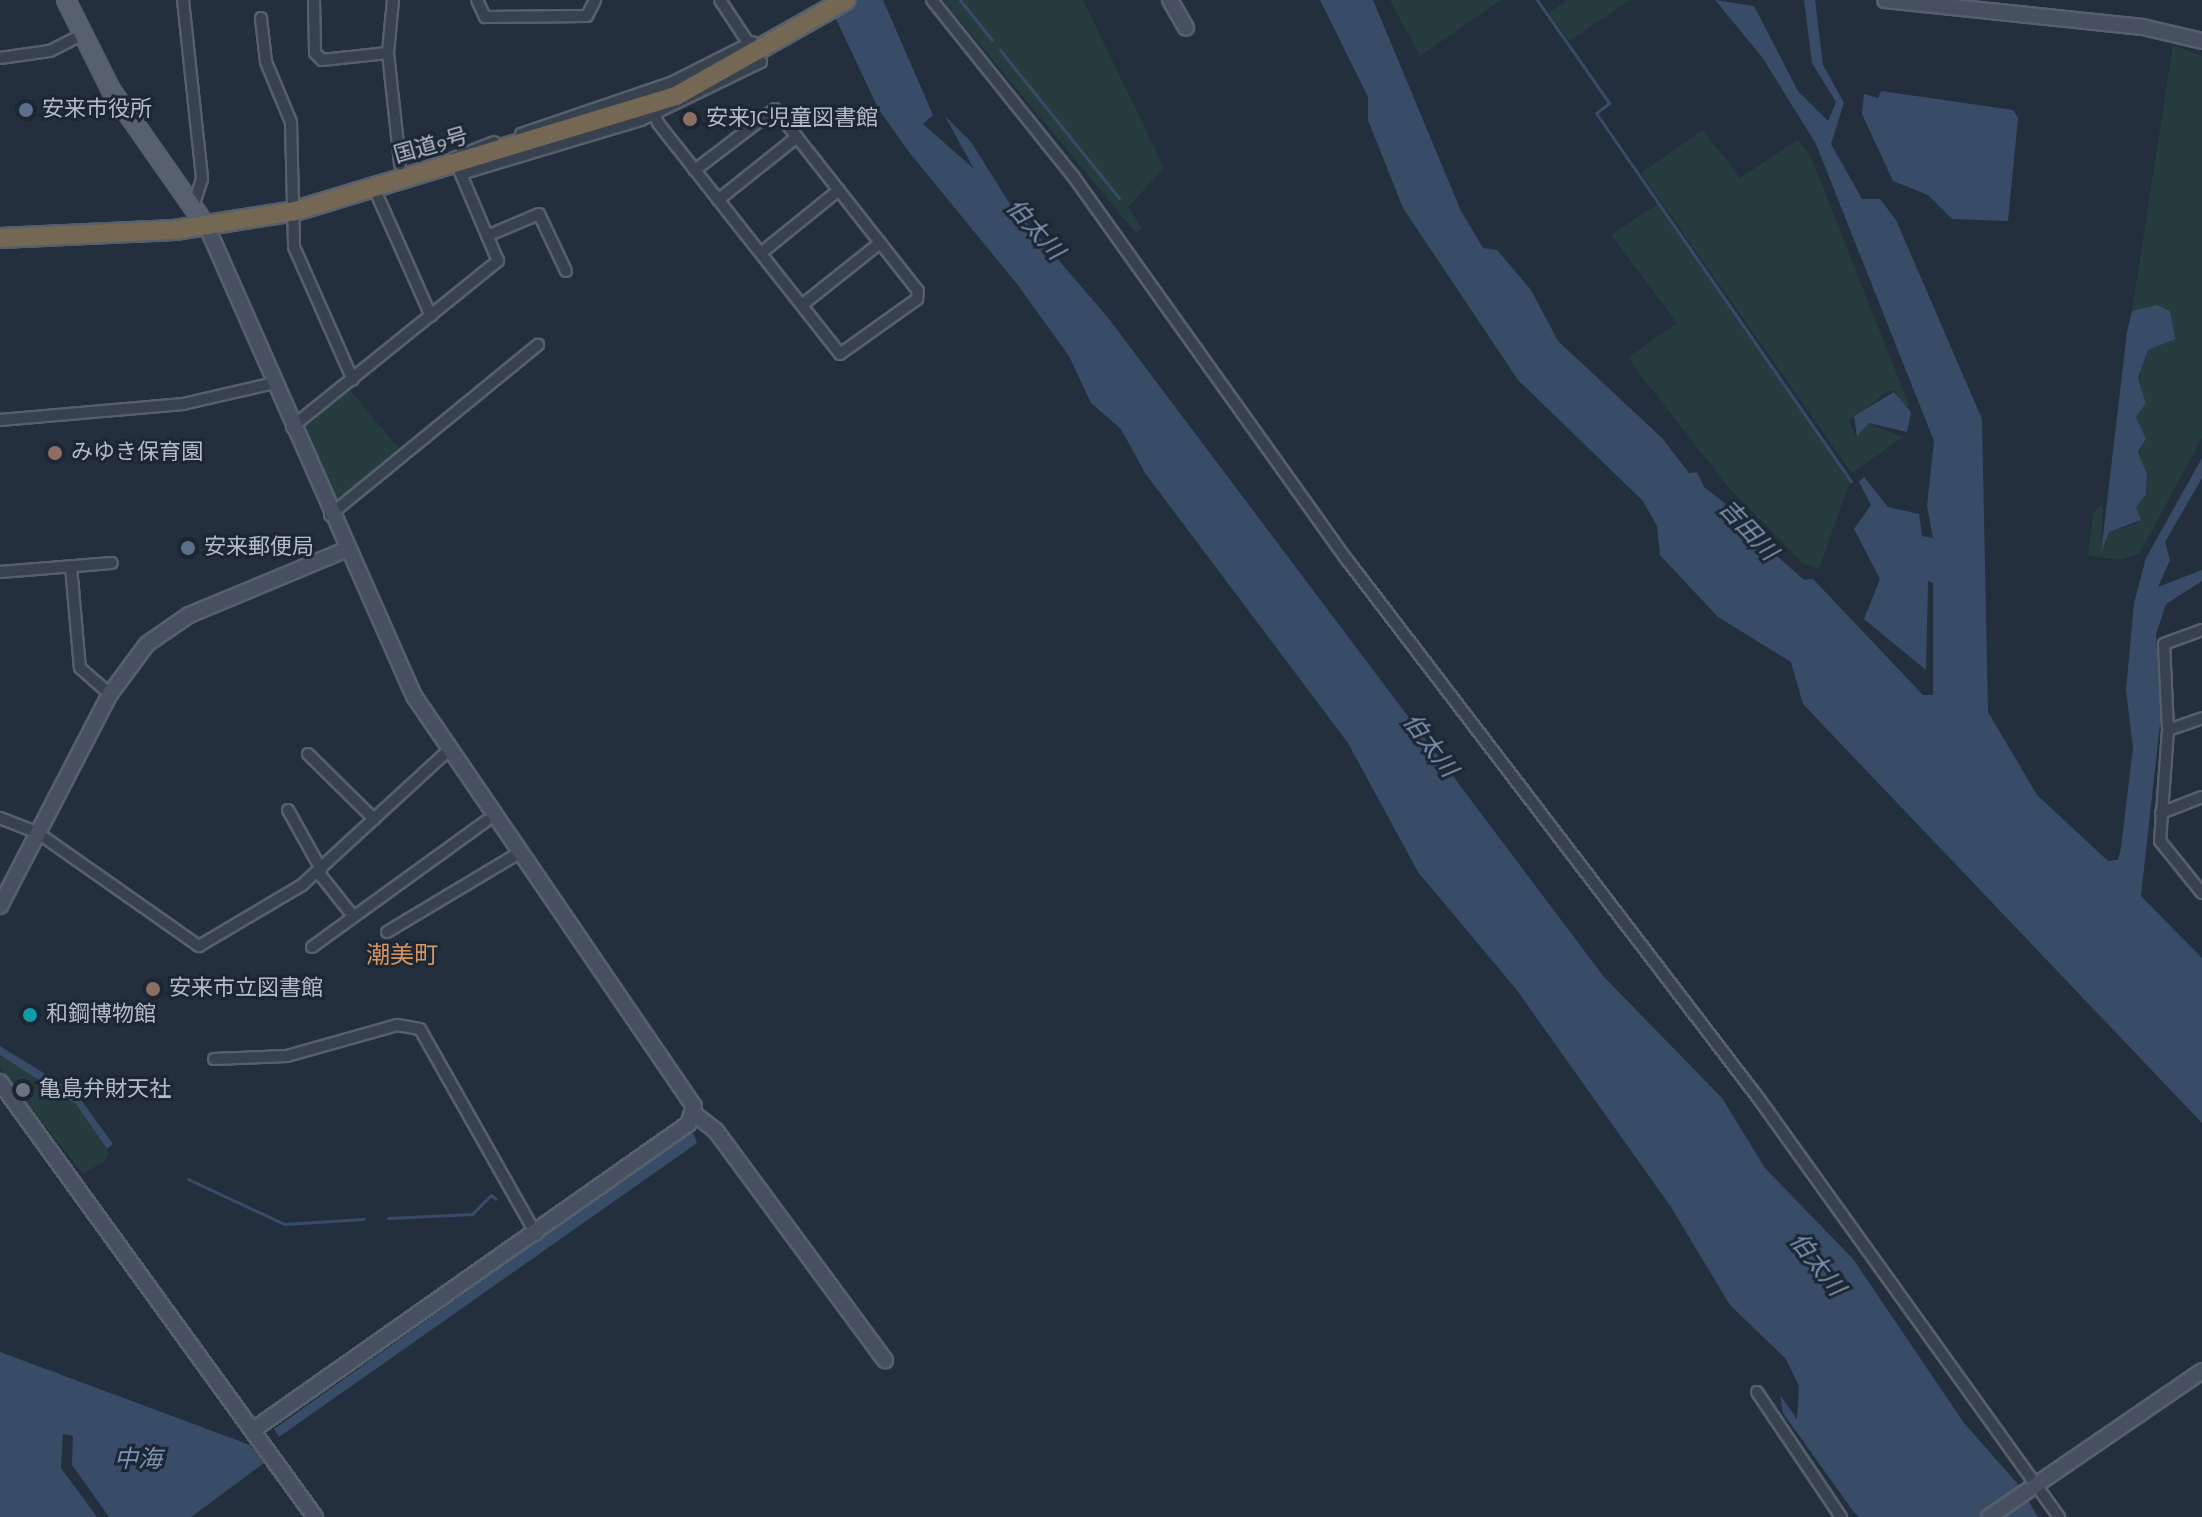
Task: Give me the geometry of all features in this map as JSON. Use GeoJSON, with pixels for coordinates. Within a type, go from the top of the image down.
{"type":"FeatureCollection","features":[{"type":"Feature","properties":{"kind":"highway","name":"国道9号"},"geometry":{"type":"LineString","coordinates":[[0,238],[207,227],[295,211],[374,188],[458,169],[648,106],[846,0]]}},
{"type":"Feature","properties":{"kind":"main road"},"geometry":{"type":"LineString","coordinates":[[66,0],[81,35],[207,227]]}},
{"type":"Feature","properties":{"kind":"street"},"geometry":{"type":"LineString","coordinates":[[183,0],[202,179],[194,203]]}},
{"type":"Feature","properties":{"kind":"street"},"geometry":{"type":"LineString","coordinates":[[314,0],[315,53],[322,60],[388,53]]}},
{"type":"Feature","properties":{"kind":"street"},"geometry":{"type":"LineString","coordinates":[[393,0],[388,53],[400,164]]}},
{"type":"Feature","properties":{"kind":"street"},"geometry":{"type":"LineString","coordinates":[[477,0],[485,17],[587,16],[595,0]]}},
{"type":"Feature","properties":{"kind":"street"},"geometry":{"type":"LineString","coordinates":[[458,169],[654,114],[761,62],[759,48],[720,0]]}},
{"type":"Feature","properties":{"kind":"street"},"geometry":{"type":"LineString","coordinates":[[932,0],[1073,176],[1348,561],[1759,1099],[2059,1517]]}},
{"type":"Feature","properties":{"kind":"street"},"geometry":{"type":"LineString","coordinates":[[1170,0],[1186,28]]}},
{"type":"Feature","properties":{"kind":"street"},"geometry":{"type":"LineString","coordinates":[[1885,0],[1956,4],[2202,41]]}},
{"type":"Feature","properties":{"kind":"street"},"geometry":{"type":"LineString","coordinates":[[261,18],[266,62],[291,122],[294,247],[353,380]]}},
{"type":"Feature","properties":{"kind":"street"},"geometry":{"type":"LineString","coordinates":[[0,58],[50,51],[81,35]]}},
{"type":"Feature","properties":{"kind":"street"},"geometry":{"type":"LineString","coordinates":[[292,427],[498,261],[458,169],[458,152],[647,95],[759,48]]}},
{"type":"Feature","properties":{"kind":"street"},"geometry":{"type":"LineString","coordinates":[[654,114],[695,170],[718,200],[840,354],[849,354],[917,299],[880,243],[839,190],[797,137],[769,110],[695,170]]}},
{"type":"Feature","properties":{"kind":"street"},"geometry":{"type":"LineString","coordinates":[[718,200],[797,137]]}},
{"type":"Feature","properties":{"kind":"street"},"geometry":{"type":"LineString","coordinates":[[374,188],[431,316]]}},
{"type":"Feature","properties":{"kind":"street"},"geometry":{"type":"LineString","coordinates":[[761,253],[839,190]]}},
{"type":"Feature","properties":{"kind":"street"},"geometry":{"type":"LineString","coordinates":[[487,236],[539,214],[566,271]]}},
{"type":"Feature","properties":{"kind":"street"},"geometry":{"type":"LineString","coordinates":[[207,227],[345,550],[399,668],[449,750],[519,853],[687,1089],[693,1113],[716,1131],[885,1360]]}},
{"type":"Feature","properties":{"kind":"street"},"geometry":{"type":"LineString","coordinates":[[802,305],[880,243]]}},
{"type":"Feature","properties":{"kind":"street"},"geometry":{"type":"LineString","coordinates":[[330,515],[538,345]]}},
{"type":"Feature","properties":{"kind":"street"},"geometry":{"type":"LineString","coordinates":[[0,420],[183,404],[274,383]]}},
{"type":"Feature","properties":{"kind":"street"},"geometry":{"type":"LineString","coordinates":[[0,906],[110,694],[165,630],[345,550]]}},
{"type":"Feature","properties":{"kind":"street"},"geometry":{"type":"LineString","coordinates":[[0,572],[112,563]]}},
{"type":"Feature","properties":{"kind":"street"},"geometry":{"type":"LineString","coordinates":[[71,566],[80,668],[110,694]]}},
{"type":"Feature","properties":{"kind":"street"},"geometry":{"type":"LineString","coordinates":[[2201,890],[2162,850],[2161,813],[2168,730],[2164,644],[2202,630]]}},
{"type":"Feature","properties":{"kind":"street"},"geometry":{"type":"LineString","coordinates":[[2168,730],[2202,718]]}},
{"type":"Feature","properties":{"kind":"street"},"geometry":{"type":"LineString","coordinates":[[0,818],[38,833],[196,946],[319,870],[449,750]]}},
{"type":"Feature","properties":{"kind":"street"},"geometry":{"type":"LineString","coordinates":[[308,754],[374,819]]}},
{"type":"Feature","properties":{"kind":"street"},"geometry":{"type":"LineString","coordinates":[[2161,813],[2202,797]]}},
{"type":"Feature","properties":{"kind":"street"},"geometry":{"type":"LineString","coordinates":[[288,810],[319,870],[353,916]]}},
{"type":"Feature","properties":{"kind":"street"},"geometry":{"type":"LineString","coordinates":[[312,947],[486,821]]}},
{"type":"Feature","properties":{"kind":"street"},"geometry":{"type":"LineString","coordinates":[[387,932],[519,853]]}},
{"type":"Feature","properties":{"kind":"street"},"geometry":{"type":"LineString","coordinates":[[214,1059],[287,1056],[397,1025],[420,1029],[536,1234]]}},
{"type":"Feature","properties":{"kind":"street"},"geometry":{"type":"LineString","coordinates":[[0,1082],[315,1517]]}},
{"type":"Feature","properties":{"kind":"street"},"geometry":{"type":"LineString","coordinates":[[253,1430],[536,1234],[688,1124],[693,1113]]}},
{"type":"Feature","properties":{"kind":"street"},"geometry":{"type":"LineString","coordinates":[[1989,1517],[2202,1371]]}},
{"type":"Feature","properties":{"kind":"street"},"geometry":{"type":"LineString","coordinates":[[1757,1392],[1841,1517]]}},
{"type":"Feature","properties":{"kind":"green space"},"geometry":{"type":"Polygon","coordinates":[[[943,0],[1083,0],[1164,168],[1128,207],[1142,228],[1136,233],[943,0]]]}},
{"type":"Feature","properties":{"kind":"green space"},"geometry":{"type":"Polygon","coordinates":[[[1390,0],[1501,0],[1420,56],[1390,0]]]}},
{"type":"Feature","properties":{"kind":"green space"},"geometry":{"type":"Polygon","coordinates":[[[1566,0],[1630,0],[1569,41],[1549,13],[1566,0]]]}},
{"type":"Feature","properties":{"kind":"green space"},"geometry":{"type":"Polygon","coordinates":[[[2173,45],[2202,56],[2202,438],[2139,554],[2119,560],[2088,555],[2093,514],[2103,502],[2101,553],[2109,532],[2139,523],[2136,507],[2147,495],[2147,474],[2139,452],[2146,439],[2136,417],[2146,403],[2139,378],[2148,350],[2175,339],[2167,308],[2132,311],[2173,45]]]}},
{"type":"Feature","properties":{"kind":"green space"},"geometry":{"type":"Polygon","coordinates":[[[1703,130],[1740,178],[1798,140],[1810,155],[1909,405],[1905,409],[1895,391],[1886,392],[1849,421],[1856,436],[1869,424],[1903,437],[1852,473],[1641,173],[1703,130]]]}},
{"type":"Feature","properties":{"kind":"green space"},"geometry":{"type":"Polygon","coordinates":[[[1658,204],[1850,481],[1819,569],[1803,563],[1729,488],[1632,364],[1630,356],[1677,323],[1611,235],[1658,204]]]}},
{"type":"Feature","properties":{"kind":"green space"},"geometry":{"type":"Polygon","coordinates":[[[350,390],[401,451],[338,502],[306,426],[350,390]]]}},
{"type":"Feature","properties":{"kind":"green space"},"geometry":{"type":"Polygon","coordinates":[[[0,1055],[76,1104],[109,1153],[104,1161],[83,1174],[0,1068],[0,1055]]]}},
{"type":"Feature","properties":{"kind":"water","name":"伯太川"},"geometry":{"type":"Polygon","coordinates":[[[827,0],[883,0],[933,115],[923,124],[974,169],[945,116],[971,142],[1008,201],[1109,319],[1604,977],[1722,1098],[1765,1168],[1853,1259],[1964,1423],[2022,1489],[1985,1517],[1859,1517],[1853,1511],[1783,1413],[1780,1395],[1797,1419],[1799,1386],[1786,1359],[1730,1305],[1671,1207],[1516,989],[1418,872],[1348,743],[1145,473],[1121,429],[1091,403],[1069,356],[1017,284],[909,152],[879,110],[827,0]]]}},
{"type":"Feature","properties":{"kind":"water","name":"吉田川"},"geometry":{"type":"Polygon","coordinates":[[[1320,0],[1373,0],[1461,211],[1483,248],[1497,250],[1531,290],[1558,341],[1662,438],[1689,473],[1697,472],[1704,487],[1750,523],[1760,541],[1804,580],[1813,579],[1923,695],[1933,695],[1933,583],[1928,581],[1926,670],[1864,619],[1880,579],[1854,529],[1871,505],[1859,482],[1864,477],[1888,507],[1919,514],[1922,536],[1933,538],[1927,506],[1934,441],[1816,144],[1762,57],[1715,0],[1754,6],[1798,91],[1828,121],[1836,102],[1812,63],[1804,0],[1815,0],[1823,65],[1844,103],[1831,144],[1862,199],[1880,199],[1896,220],[1982,419],[1988,712],[2037,795],[2108,861],[2118,860],[2121,848],[2133,748],[2126,690],[2134,603],[2146,558],[2202,458],[2202,478],[2165,542],[2170,560],[2158,587],[2202,570],[2202,581],[2166,604],[2156,634],[2161,715],[2141,896],[2202,958],[2202,1123],[1803,704],[1791,662],[1718,617],[1660,555],[1657,526],[1643,501],[1518,380],[1403,208],[1368,120],[1368,97],[1320,0]]]}},
{"type":"Feature","properties":{"kind":"water"},"geometry":{"type":"Polygon","coordinates":[[[1881,91],[2013,110],[2018,118],[2008,221],[1952,219],[1928,195],[1893,181],[1862,114],[1864,94],[1878,98],[1881,91]]]}},
{"type":"Feature","properties":{"kind":"water"},"geometry":{"type":"Polygon","coordinates":[[[2157,305],[2170,311],[2175,339],[2148,350],[2138,378],[2146,403],[2136,417],[2146,439],[2138,452],[2147,474],[2146,495],[2136,507],[2141,520],[2109,532],[2101,553],[2127,332],[2132,311],[2157,305]]]}},
{"type":"Feature","properties":{"kind":"water"},"geometry":{"type":"Polygon","coordinates":[[[1894,392],[1911,412],[1907,432],[1869,423],[1857,436],[1854,416],[1894,392]]]}},
{"type":"Feature","properties":{"kind":"water"},"geometry":{"type":"Polygon","coordinates":[[[0,1046],[76,1093],[113,1144],[107,1149],[76,1104],[0,1055],[0,1046]]]}},
{"type":"Feature","properties":{"kind":"water"},"geometry":{"type":"Polygon","coordinates":[[[692,1131],[697,1143],[279,1437],[274,1429],[692,1131]]]}},
{"type":"Feature","properties":{"kind":"water","name":"中海"},"geometry":{"type":"Polygon","coordinates":[[[0,1352],[250,1445],[264,1463],[191,1517],[109,1517],[72,1465],[73,1436],[63,1434],[61,1468],[97,1517],[0,1517],[0,1352]]]}},
{"type":"Feature","properties":{"kind":"water"},"geometry":{"type":"Polygon","coordinates":[[[2025,1495],[2038,1517],[1996,1517],[2025,1495]]]}},
{"type":"Feature","properties":{"kind":"waterway"},"geometry":{"type":"LineString","coordinates":[[960,0],[992,40]]}},
{"type":"Feature","properties":{"kind":"waterway"},"geometry":{"type":"LineString","coordinates":[[1537,0],[1609,103],[1596,113],[1851,481]]}},
{"type":"Feature","properties":{"kind":"waterway"},"geometry":{"type":"LineString","coordinates":[[1000,50],[1119,198]]}},
{"type":"Feature","properties":{"kind":"waterway"},"geometry":{"type":"LineString","coordinates":[[188,1179],[284,1224],[364,1219]]}},
{"type":"Feature","properties":{"kind":"waterway"},"geometry":{"type":"LineString","coordinates":[[388,1218],[472,1214],[491,1195],[496,1199]]}},
{"type":"Feature","properties":{"kind":"place","name":"安来市役所"},"geometry":{"type":"Point","coordinates":[26,110]}},
{"type":"Feature","properties":{"kind":"place","name":"安来JC児童図書館"},"geometry":{"type":"Point","coordinates":[690,119]}},
{"type":"Feature","properties":{"kind":"place","name":"みゆき保育園"},"geometry":{"type":"Point","coordinates":[55,453]}},
{"type":"Feature","properties":{"kind":"place","name":"安来郵便局"},"geometry":{"type":"Point","coordinates":[188,548]}},
{"type":"Feature","properties":{"kind":"place","name":"安来市立図書館"},"geometry":{"type":"Point","coordinates":[153,989]}},
{"type":"Feature","properties":{"kind":"place","name":"和鋼博物館"},"geometry":{"type":"Point","coordinates":[30,1015]}},
{"type":"Feature","properties":{"kind":"place","name":"亀島弁財天社"},"geometry":{"type":"Point","coordinates":[23,1090]}},
{"type":"Feature","properties":{"kind":"district","name":"潮美町"},"geometry":{"type":"Point","coordinates":[402,957]}}]}
